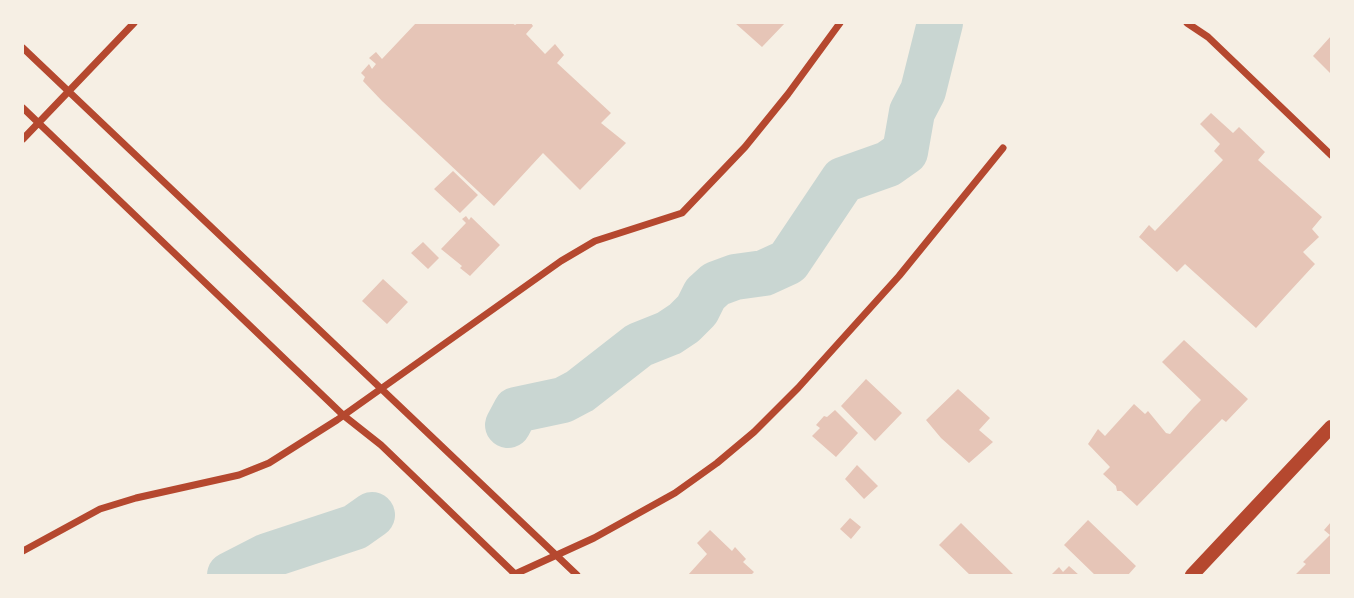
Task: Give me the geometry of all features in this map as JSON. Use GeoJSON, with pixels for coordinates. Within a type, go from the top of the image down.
{"type":"FeatureCollection","features":[{"type":"Feature","properties":{"kind":"main road"},"geometry":{"type":"LineString","coordinates":[[1192,575],[1331,427]]}},
{"type":"Feature","properties":{"kind":"street"},"geometry":{"type":"LineString","coordinates":[[23,139],[134,23]]}},
{"type":"Feature","properties":{"kind":"street"},"geometry":{"type":"LineString","coordinates":[[23,551],[100,509],[136,498],[239,475],[278,457],[344,415],[561,261],[595,242],[682,213],[745,147],[840,23]]}},
{"type":"Feature","properties":{"kind":"street"},"geometry":{"type":"LineString","coordinates":[[1187,23],[1208,37],[1331,155]]}},
{"type":"Feature","properties":{"kind":"street"},"geometry":{"type":"LineString","coordinates":[[23,48],[577,575]]}},
{"type":"Feature","properties":{"kind":"street"},"geometry":{"type":"LineString","coordinates":[[23,108],[515,575],[594,538],[675,493],[754,432],[798,388],[898,276],[1003,148]]}},
{"type":"Feature","properties":{"kind":"building"},"geometry":{"type":"Polygon","coordinates":[[[416,23],[531,23],[533,26],[526,34],[545,54],[555,44],[564,55],[557,63],[611,113],[601,123],[626,143],[580,190],[543,153],[494,206],[363,81],[365,77],[361,73],[369,64],[372,69],[376,64],[369,58],[376,52],[382,59],[416,23]]]}},
{"type":"Feature","properties":{"kind":"building"},"geometry":{"type":"Polygon","coordinates":[[[735,23],[785,23],[762,47],[735,23]]]}},
{"type":"Feature","properties":{"kind":"building"},"geometry":{"type":"Polygon","coordinates":[[[1331,36],[1331,74],[1313,56],[1331,36]]]}},
{"type":"Feature","properties":{"kind":"building"},"geometry":{"type":"Polygon","coordinates":[[[1211,113],[1233,133],[1239,127],[1265,152],[1258,160],[1322,217],[1312,229],[1319,237],[1303,252],[1315,264],[1256,328],[1185,264],[1177,272],[1139,237],[1149,225],[1155,231],[1223,160],[1214,151],[1220,144],[1200,124],[1211,113]]]}},
{"type":"Feature","properties":{"kind":"building"},"geometry":{"type":"Polygon","coordinates":[[[453,171],[478,195],[460,213],[434,189],[453,171]]]}},
{"type":"Feature","properties":{"kind":"building"},"geometry":{"type":"Polygon","coordinates":[[[466,216],[469,220],[471,217],[500,245],[470,276],[441,249],[466,223],[462,219],[466,216]]]}},
{"type":"Feature","properties":{"kind":"building"},"geometry":{"type":"Polygon","coordinates":[[[423,242],[439,258],[428,269],[411,253],[423,242]]]}},
{"type":"Feature","properties":{"kind":"building"},"geometry":{"type":"Polygon","coordinates":[[[383,279],[408,302],[387,324],[362,301],[383,279]]]}},
{"type":"Feature","properties":{"kind":"building"},"geometry":{"type":"Polygon","coordinates":[[[1184,340],[1248,399],[1226,422],[1222,419],[1137,506],[1121,491],[1117,491],[1116,486],[1103,474],[1110,467],[1088,444],[1098,429],[1105,436],[1134,404],[1145,414],[1148,411],[1166,433],[1170,434],[1201,400],[1162,362],[1184,340]]]}},
{"type":"Feature","properties":{"kind":"building"},"geometry":{"type":"Polygon","coordinates":[[[866,379],[902,413],[875,441],[841,406],[866,379]]]}},
{"type":"Feature","properties":{"kind":"building"},"geometry":{"type":"Polygon","coordinates":[[[958,389],[990,418],[979,430],[993,442],[969,463],[941,438],[926,420],[958,389]]]}},
{"type":"Feature","properties":{"kind":"building"},"geometry":{"type":"Polygon","coordinates":[[[835,410],[858,433],[836,457],[812,436],[820,428],[816,425],[824,416],[827,417],[835,410]]]}},
{"type":"Feature","properties":{"kind":"building"},"geometry":{"type":"Polygon","coordinates":[[[857,465],[878,486],[864,499],[845,479],[857,465]]]}},
{"type":"Feature","properties":{"kind":"building"},"geometry":{"type":"Polygon","coordinates":[[[850,518],[861,527],[851,539],[840,529],[850,518]]]}},
{"type":"Feature","properties":{"kind":"building"},"geometry":{"type":"Polygon","coordinates":[[[1088,520],[1136,566],[1128,575],[1095,575],[1064,545],[1088,520]]]}},
{"type":"Feature","properties":{"kind":"building"},"geometry":{"type":"Polygon","coordinates":[[[1331,522],[1331,575],[1295,575],[1306,564],[1303,562],[1330,535],[1324,530],[1331,522]]]}},
{"type":"Feature","properties":{"kind":"building"},"geometry":{"type":"Polygon","coordinates":[[[961,523],[1014,575],[970,575],[939,545],[961,523]]]}},
{"type":"Feature","properties":{"kind":"building"},"geometry":{"type":"Polygon","coordinates":[[[710,530],[732,551],[735,547],[746,559],[743,562],[754,572],[751,575],[688,575],[707,554],[697,543],[710,530]]]}},
{"type":"Feature","properties":{"kind":"building"},"geometry":{"type":"Polygon","coordinates":[[[1069,566],[1079,575],[1051,575],[1059,567],[1063,572],[1069,566]]]}},
{"type":"Feature","properties":{"kind":"waterway"},"geometry":{"type":"LineString","coordinates":[[508,425],[516,410],[563,400],[580,391],[639,345],[669,333],[684,323],[697,310],[705,294],[716,284],[735,277],[764,273],[788,262],[843,180],[888,164],[905,152],[912,112],[923,91],[940,23]]}},
{"type":"Feature","properties":{"kind":"waterway"},"geometry":{"type":"LineString","coordinates":[[230,575],[267,556],[355,527],[372,515]]}}]}
